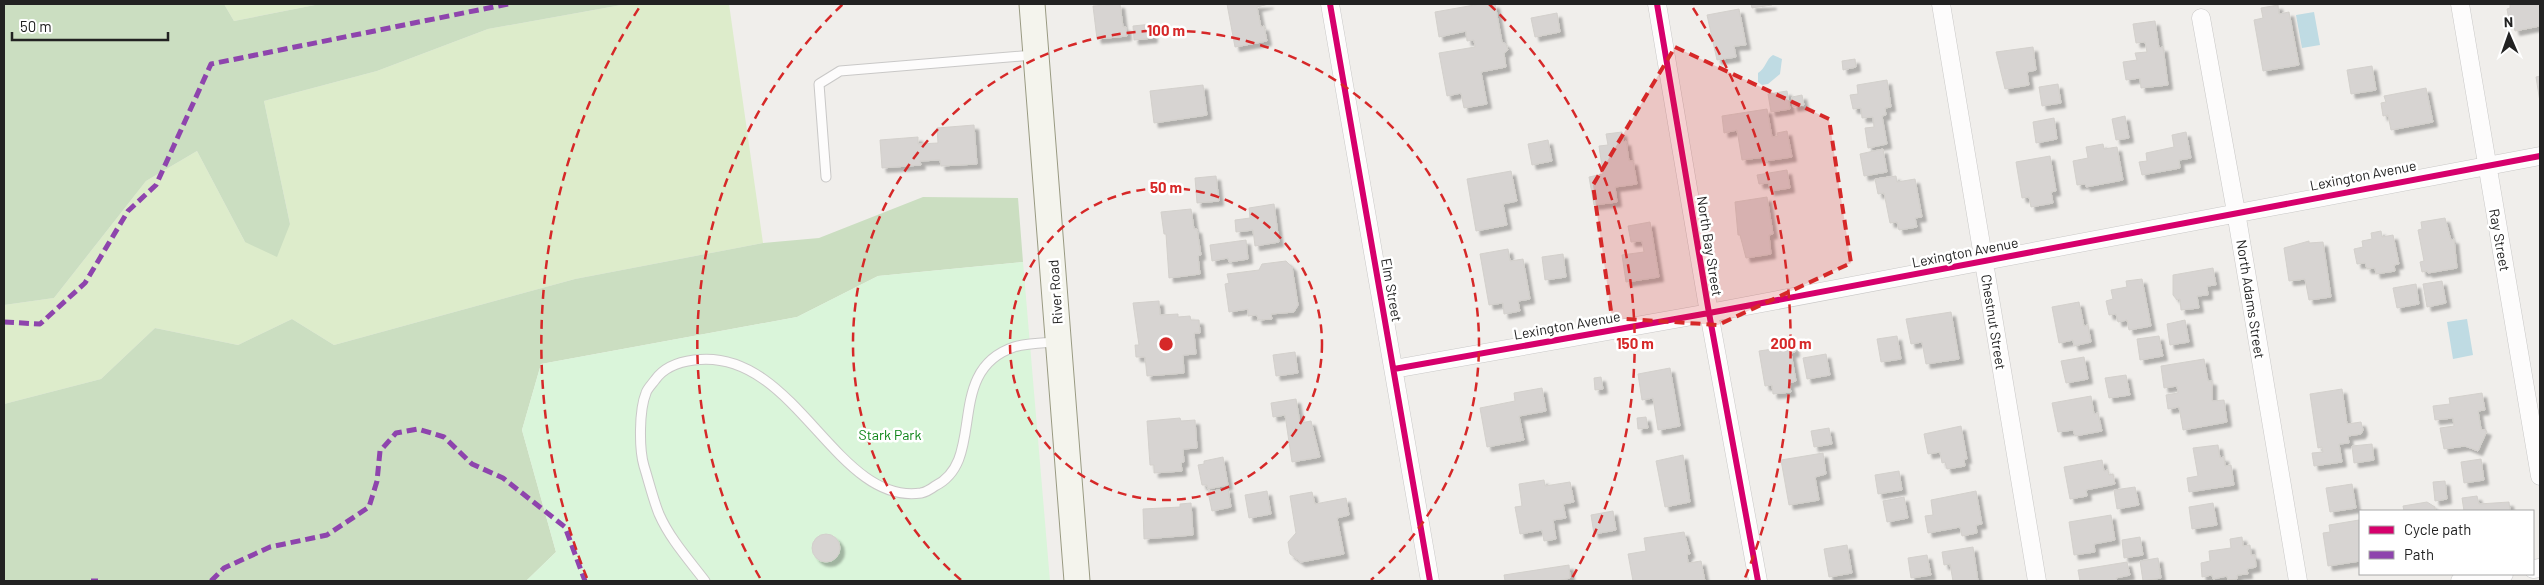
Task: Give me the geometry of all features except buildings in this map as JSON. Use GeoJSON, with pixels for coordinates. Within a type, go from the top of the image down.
{"type":"FeatureCollection","features":[{"type":"Feature","properties":{"kind":"street","name":"River Road"},"geometry":{"type":"LineString","coordinates":[[1032,4],[1077,581]]}},
{"type":"Feature","properties":{"kind":"street","name":"Elm Street"},"geometry":{"type":"LineString","coordinates":[[1330,4],[1430,581]]}},
{"type":"Feature","properties":{"kind":"street","name":"North Bay Street"},"geometry":{"type":"LineString","coordinates":[[1657,4],[1708,313],[1758,581]]}},
{"type":"Feature","properties":{"kind":"street","name":"Chestnut Street"},"geometry":{"type":"LineString","coordinates":[[1941,4],[1985,261],[2036,581]]}},
{"type":"Feature","properties":{"kind":"street","name":"Ray Street"},"geometry":{"type":"LineString","coordinates":[[2460,4],[2540,476]]}},
{"type":"Feature","properties":{"kind":"street","name":"North Adams Street"},"geometry":{"type":"LineString","coordinates":[[2201,18],[2236,212],[2298,581]]}},
{"type":"Feature","properties":{"kind":"street","name":"Lexington Avenue"},"geometry":{"type":"LineString","coordinates":[[1394,369],[1708,313],[2540,156]]}},
{"type":"Feature","properties":{"kind":"street"},"geometry":{"type":"LineString","coordinates":[[2460,581],[2498,575]]}},
{"type":"Feature","properties":{"kind":"lane"},"geometry":{"type":"LineString","coordinates":[[826,177],[819,84],[833,75],[840,71],[1036,55]]}},
{"type":"Feature","properties":{"kind":"lane"},"geometry":{"type":"LineString","coordinates":[[705,581],[671,535],[659,514],[643,462],[641,413],[646,392],[659,374],[679,362],[702,359],[725,361],[748,369],[768,381],[786,397],[859,471],[879,487],[900,494],[908,494],[924,492],[945,481],[959,462],[968,401],[986,365],[998,355],[1015,347],[1059,342]]}},
{"type":"Feature","properties":{"kind":"highlighted area"},"geometry":{"type":"Polygon","coordinates":[[[1675,47],[1829,119],[1851,263],[1718,325],[1612,318],[1593,185],[1675,47]]]}},
{"type":"Feature","properties":{"kind":"green space"},"geometry":{"type":"Polygon","coordinates":[[[4,4],[224,4],[234,21],[320,4],[627,4],[488,29],[377,71],[264,101],[290,224],[277,257],[245,242],[197,151],[146,181],[54,298],[4,305],[4,4]]]}},
{"type":"Feature","properties":{"kind":"green space"},"geometry":{"type":"Polygon","coordinates":[[[224,4],[320,4],[234,21],[224,4]]]}},
{"type":"Feature","properties":{"kind":"green space"},"geometry":{"type":"Polygon","coordinates":[[[627,4],[729,4],[763,243],[575,279],[334,345],[292,319],[238,345],[155,328],[101,379],[4,404],[4,305],[54,298],[146,181],[197,151],[245,242],[290,224],[264,101],[377,71],[488,29],[627,4]]]}},
{"type":"Feature","properties":{"kind":"green space"},"geometry":{"type":"Polygon","coordinates":[[[923,197],[1018,198],[1023,262],[878,276],[797,317],[541,364],[522,430],[556,552],[526,581],[4,581],[4,404],[101,379],[155,328],[238,345],[292,319],[334,345],[575,279],[763,243],[819,238],[923,197]]]}},
{"type":"Feature","properties":{"kind":"green space","name":"Stark Park"},"geometry":{"type":"Polygon","coordinates":[[[1023,262],[1050,581],[526,581],[556,552],[522,430],[541,364],[797,317],[878,276],[1023,262]]]}},
{"type":"Feature","properties":{"kind":"water"},"geometry":{"type":"Polygon","coordinates":[[[2314,12],[2320,45],[2302,48],[2296,15],[2314,12]]]}},
{"type":"Feature","properties":{"kind":"water"},"geometry":{"type":"Polygon","coordinates":[[[1773,55],[1782,59],[1780,74],[1768,84],[1762,85],[1758,82],[1758,73],[1773,55]]]}},
{"type":"Feature","properties":{"kind":"water"},"geometry":{"type":"Polygon","coordinates":[[[2467,319],[2473,355],[2453,359],[2447,322],[2467,319]]]}},
{"type":"Feature","properties":{"kind":"marked path"},"geometry":{"type":"LineString","coordinates":[[4,322],[40,324],[85,283],[128,211],[156,185],[211,64],[508,4]]}},
{"type":"Feature","properties":{"kind":"marked path"},"geometry":{"type":"LineString","coordinates":[[211,581],[224,568],[270,547],[327,535],[369,507],[377,481],[380,451],[396,433],[418,429],[444,437],[472,464],[503,478],[565,527],[585,581]]}},
{"type":"Feature","properties":{"kind":"marked path"},"geometry":{"type":"LineString","coordinates":[[91,581],[98,581]]}},
{"type":"Feature","properties":{"kind":"cycle path"},"geometry":{"type":"LineString","coordinates":[[1330,4],[1430,581]]}},
{"type":"Feature","properties":{"kind":"cycle path"},"geometry":{"type":"LineString","coordinates":[[1657,4],[1709,313],[1758,581]]}},
{"type":"Feature","properties":{"kind":"cycle path"},"geometry":{"type":"LineString","coordinates":[[1394,369],[1709,313],[2540,156]]}}]}
